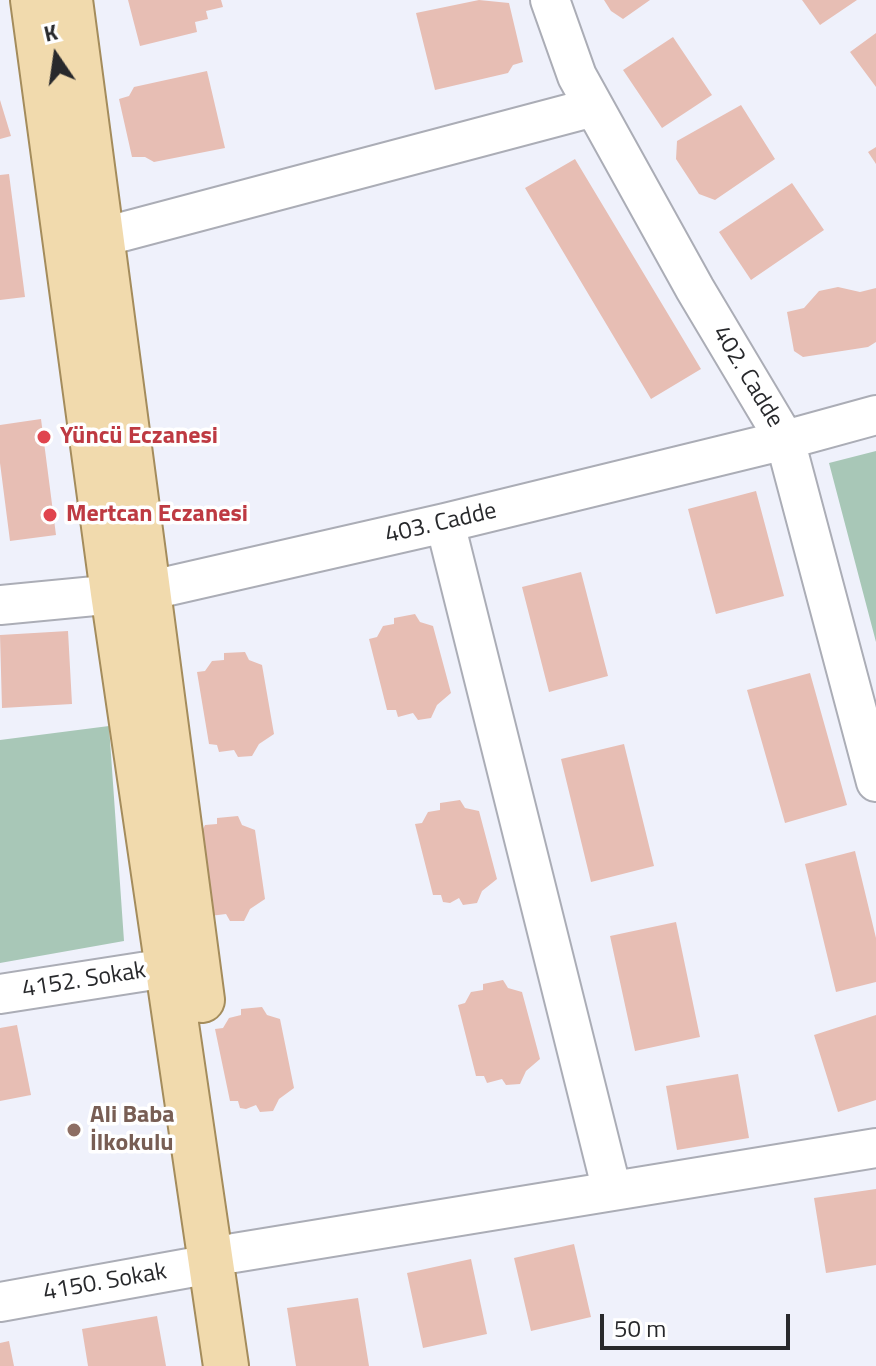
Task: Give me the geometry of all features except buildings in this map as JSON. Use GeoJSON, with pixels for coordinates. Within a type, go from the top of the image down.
{"type":"FeatureCollection","features":[{"type":"Feature","properties":{"kind":"main road"},"geometry":{"type":"LineString","coordinates":[[33,0],[130,592],[185,864],[222,1258],[226,1366]]}},
{"type":"Feature","properties":{"kind":"main road"},"geometry":{"type":"LineString","coordinates":[[70,0],[103,237],[130,592],[167,968],[222,1258],[256,1366]]}},
{"type":"Feature","properties":{"kind":"street","name":"402. Cadde"},"geometry":{"type":"LineString","coordinates":[[550,0],[577,76],[695,289],[785,440],[876,782]]}},
{"type":"Feature","properties":{"kind":"street"},"geometry":{"type":"LineString","coordinates":[[103,237],[594,107]]}},
{"type":"Feature","properties":{"kind":"street","name":"403. Cadde"},"geometry":{"type":"LineString","coordinates":[[0,605],[130,592],[445,523],[876,415]]}},
{"type":"Feature","properties":{"kind":"street"},"geometry":{"type":"LineString","coordinates":[[445,523],[612,1191]]}},
{"type":"Feature","properties":{"kind":"street","name":"4152. Sokak"},"geometry":{"type":"LineString","coordinates":[[0,994],[167,968]]}},
{"type":"Feature","properties":{"kind":"street","name":"4150. Sokak"},"geometry":{"type":"LineString","coordinates":[[0,1302],[222,1258],[876,1148]]}},
{"type":"Feature","properties":{"kind":"green space"},"geometry":{"type":"Polygon","coordinates":[[[876,451],[876,642],[829,463],[876,451]]]}},
{"type":"Feature","properties":{"kind":"green space"},"geometry":{"type":"Polygon","coordinates":[[[109,726],[124,941],[0,963],[0,740],[109,726]]]}},
{"type":"Feature","properties":{"kind":"place","name":"Yüncü Eczanesi"},"geometry":{"type":"Point","coordinates":[44,437]}},
{"type":"Feature","properties":{"kind":"place","name":"Mertcan Eczanesi"},"geometry":{"type":"Point","coordinates":[50,515]}},
{"type":"Feature","properties":{"kind":"place","name":"Ali Baba İlkokulu"},"geometry":{"type":"Point","coordinates":[74,1130]}}]}
